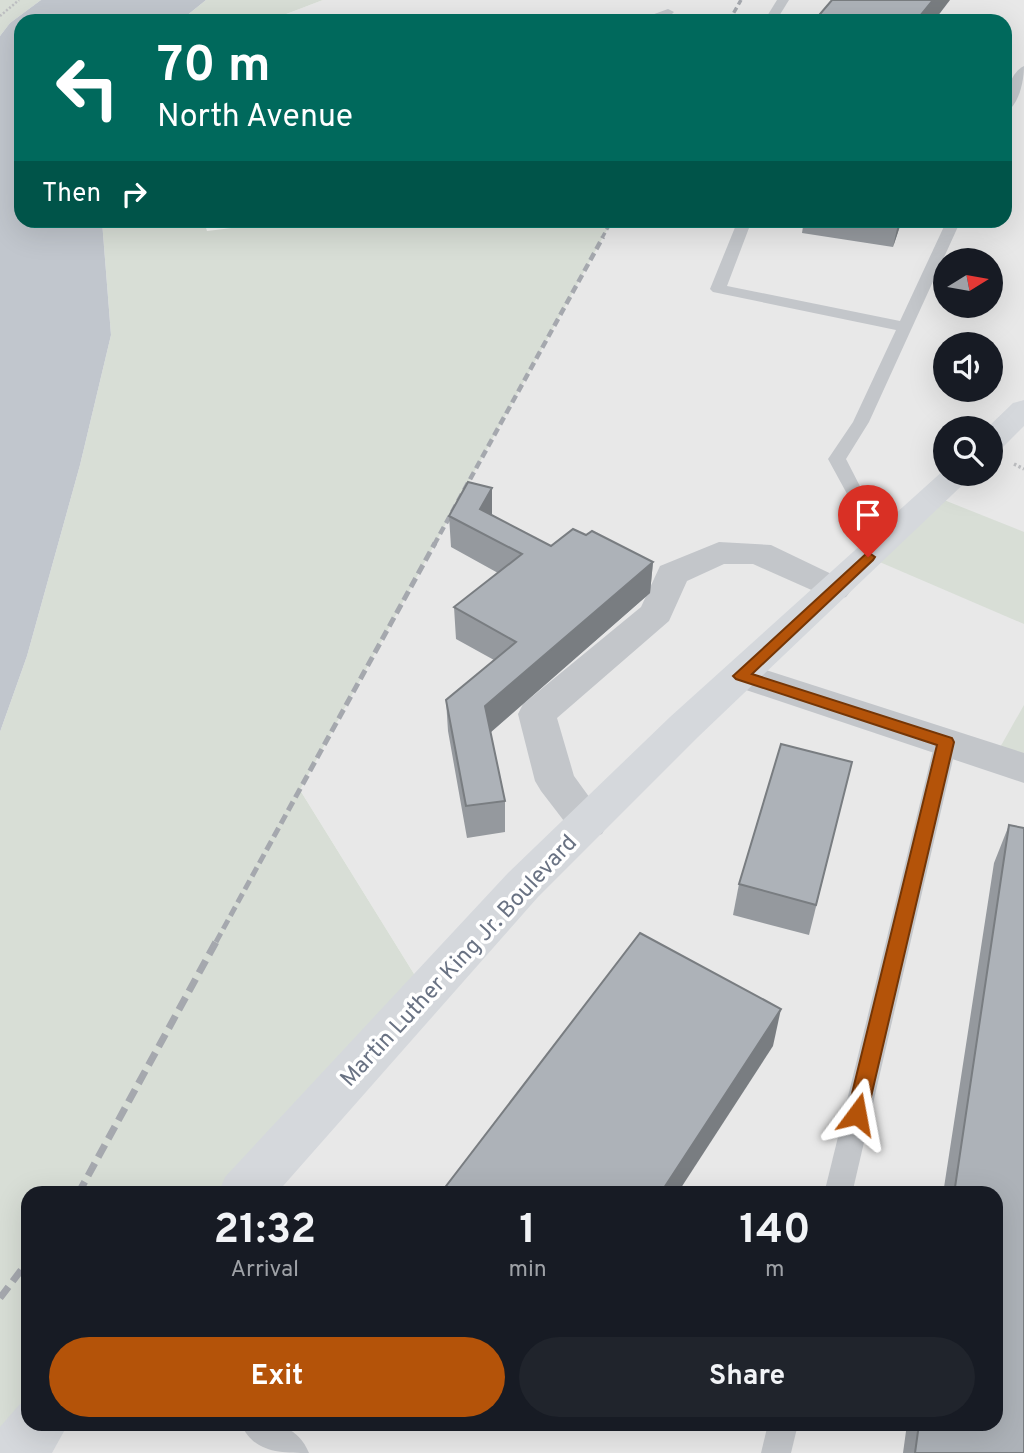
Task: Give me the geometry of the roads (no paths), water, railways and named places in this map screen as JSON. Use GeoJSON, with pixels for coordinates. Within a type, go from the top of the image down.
{"type":"FeatureCollection","features":[{"type":"Feature","properties":{"kind":"main road"},"geometry":{"type":"LineString","coordinates":[[1003,429],[1024,409]]}},
{"type":"Feature","properties":{"kind":"main road","name":"Martin Luther King Jr. Boulevard"},"geometry":{"type":"LineString","coordinates":[[250,1186],[424,990],[523,885],[684,727],[945,486]]}},
{"type":"Feature","properties":{"kind":"main road"},"geometry":{"type":"LineString","coordinates":[[15,1453],[34,1431]]}},
{"type":"Feature","properties":{"kind":"street"},"geometry":{"type":"LineString","coordinates":[[588,824],[555,781],[537,714],[656,613],[672,574],[719,553],[759,553],[834,589]]}},
{"type":"Feature","properties":{"kind":"street"},"geometry":{"type":"LineString","coordinates":[[741,676],[1024,768]]}},
{"type":"Feature","properties":{"kind":"lane"},"geometry":{"type":"LineString","coordinates":[[1012,94],[1024,70]]}},
{"type":"Feature","properties":{"kind":"lane"},"geometry":{"type":"LineString","coordinates":[[743,228],[718,289],[906,327]]}},
{"type":"Feature","properties":{"kind":"lane"},"geometry":{"type":"LineString","coordinates":[[905,523],[858,499],[838,458],[861,422],[950,228]]}},
{"type":"Feature","properties":{"kind":"lane"},"geometry":{"type":"LineString","coordinates":[[840,1186],[946,742]]}},
{"type":"Feature","properties":{"kind":"lane"},"geometry":{"type":"LineString","coordinates":[[265,1431],[294,1453]]}},
{"type":"Feature","properties":{"kind":"lane"},"geometry":{"type":"LineString","coordinates":[[776,1453],[781,1431]]}},
{"type":"Feature","properties":{"kind":"railway"},"geometry":{"type":"LineString","coordinates":[[733,14],[741,0]]}},
{"type":"Feature","properties":{"kind":"railway"},"geometry":{"type":"LineString","coordinates":[[602,238],[608,228]]}},
{"type":"Feature","properties":{"kind":"railway"},"geometry":{"type":"LineString","coordinates":[[434,545],[603,237]]}},
{"type":"Feature","properties":{"kind":"railway"},"geometry":{"type":"LineString","coordinates":[[216,942],[435,543]]}},
{"type":"Feature","properties":{"kind":"railway"},"geometry":{"type":"LineString","coordinates":[[82,1186],[217,940]]}},
{"type":"Feature","properties":{"kind":"railway"},"geometry":{"type":"LineString","coordinates":[[0,1298],[21,1270]]}}]}
